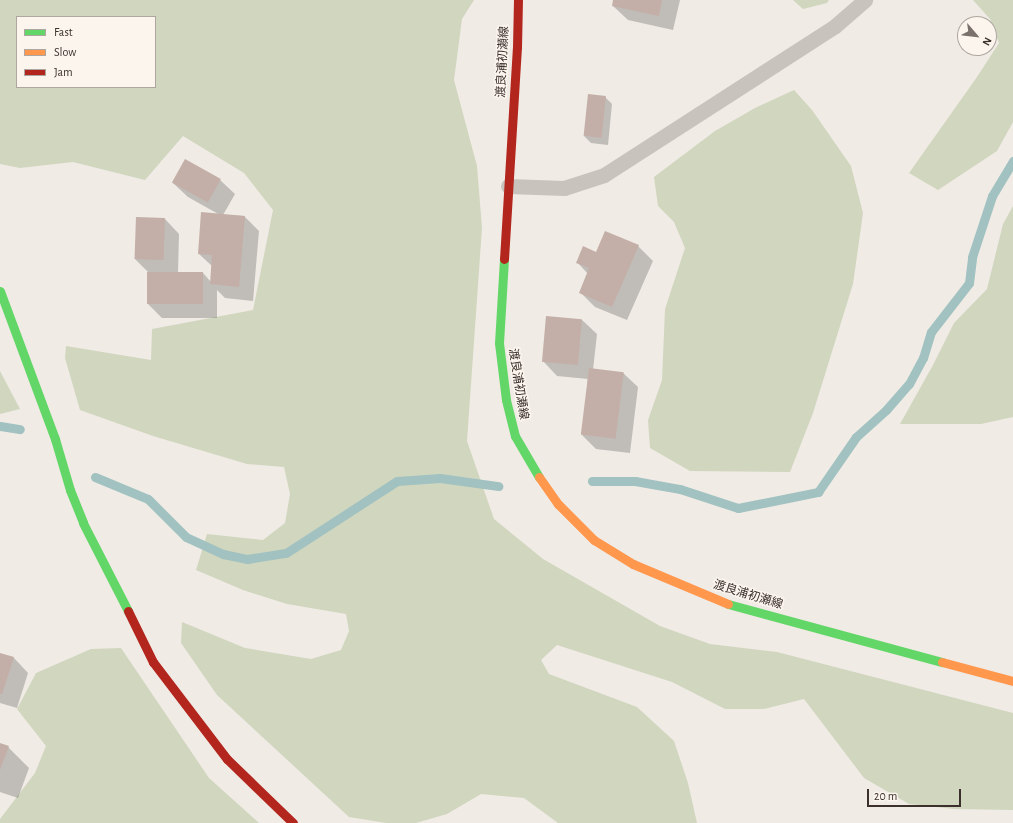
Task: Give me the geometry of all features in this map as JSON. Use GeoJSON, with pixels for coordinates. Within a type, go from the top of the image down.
{"type":"FeatureCollection","features":[{"type":"Feature","properties":{"kind":"main road","name":"渡良浦初瀬線"},"geometry":{"type":"LineString","coordinates":[[518,0],[517,47],[499,343],[506,400],[515,436],[532,468],[558,504],[589,535],[633,564],[731,605],[1013,681]]}},
{"type":"Feature","properties":{"kind":"main road"},"geometry":{"type":"LineString","coordinates":[[0,291],[55,439],[83,523],[153,662],[227,759],[293,823]]}},
{"type":"Feature","properties":{"kind":"lane"},"geometry":{"type":"LineString","coordinates":[[508,186],[564,188],[604,175],[835,26],[865,0]]}},
{"type":"Feature","properties":{"kind":"green space"},"geometry":{"type":"Polygon","coordinates":[[[0,0],[474,0],[462,19],[454,80],[477,166],[482,228],[467,441],[494,519],[543,559],[660,626],[710,644],[777,652],[1013,713],[1013,810],[954,809],[909,804],[864,778],[804,699],[764,709],[725,709],[672,682],[557,645],[541,660],[549,674],[637,707],[674,741],[688,783],[697,823],[558,823],[524,798],[481,794],[447,814],[416,823],[386,823],[349,817],[217,695],[181,643],[182,622],[245,648],[311,659],[341,650],[349,631],[346,614],[287,604],[243,590],[196,570],[207,534],[263,540],[285,523],[290,494],[284,467],[247,464],[153,436],[80,410],[65,358],[66,346],[151,360],[152,329],[253,310],[273,210],[244,173],[183,136],[145,180],[73,162],[20,168],[0,164],[0,0]]]}},
{"type":"Feature","properties":{"kind":"green space"},"geometry":{"type":"Polygon","coordinates":[[[793,0],[829,0],[827,3],[803,9],[793,0]]]}},
{"type":"Feature","properties":{"kind":"green space"},"geometry":{"type":"Polygon","coordinates":[[[973,0],[1013,0],[1013,122],[997,151],[938,190],[909,173],[991,56],[997,56],[997,46],[999,43],[997,38],[997,16],[987,16],[973,0]]]}},
{"type":"Feature","properties":{"kind":"green space"},"geometry":{"type":"Polygon","coordinates":[[[794,90],[812,110],[851,166],[863,213],[853,284],[813,413],[790,472],[690,471],[650,448],[648,420],[662,380],[665,309],[685,248],[674,222],[658,206],[654,177],[715,131],[755,108],[794,90]]]}},
{"type":"Feature","properties":{"kind":"green space"},"geometry":{"type":"Polygon","coordinates":[[[1013,206],[1013,417],[981,424],[900,424],[933,365],[954,323],[987,289],[1003,224],[1013,206]]]}},
{"type":"Feature","properties":{"kind":"green space"},"geometry":{"type":"Polygon","coordinates":[[[0,371],[20,409],[0,414],[0,371]]]}},
{"type":"Feature","properties":{"kind":"green space"},"geometry":{"type":"Polygon","coordinates":[[[121,648],[209,778],[259,823],[0,823],[0,819],[35,773],[46,746],[17,709],[36,673],[91,649],[121,648]]]}},
{"type":"Feature","properties":{"kind":"building"},"geometry":{"type":"Polygon","coordinates":[[[613,0],[662,0],[659,16],[612,6],[613,0]]]}},
{"type":"Feature","properties":{"kind":"building"},"geometry":{"type":"Polygon","coordinates":[[[588,94],[606,96],[602,138],[584,136],[588,94]]]}},
{"type":"Feature","properties":{"kind":"building"},"geometry":{"type":"Polygon","coordinates":[[[185,159],[221,179],[208,202],[172,183],[185,159]]]}},
{"type":"Feature","properties":{"kind":"building"},"geometry":{"type":"Polygon","coordinates":[[[201,212],[245,216],[239,287],[210,284],[212,255],[198,254],[201,212]]]}},
{"type":"Feature","properties":{"kind":"building"},"geometry":{"type":"Polygon","coordinates":[[[136,217],[165,218],[164,260],[135,259],[136,217]]]}},
{"type":"Feature","properties":{"kind":"building"},"geometry":{"type":"Polygon","coordinates":[[[605,231],[639,245],[612,307],[579,293],[589,268],[576,263],[583,246],[596,252],[605,231]]]}},
{"type":"Feature","properties":{"kind":"building"},"geometry":{"type":"Polygon","coordinates":[[[147,272],[203,272],[203,304],[147,304],[147,272]]]}},
{"type":"Feature","properties":{"kind":"building"},"geometry":{"type":"Polygon","coordinates":[[[546,316],[582,319],[578,365],[542,362],[546,316]]]}},
{"type":"Feature","properties":{"kind":"building"},"geometry":{"type":"Polygon","coordinates":[[[589,368],[624,372],[616,439],[581,435],[589,368]]]}},
{"type":"Feature","properties":{"kind":"building"},"geometry":{"type":"Polygon","coordinates":[[[0,653],[14,657],[2,694],[0,694],[0,653]]]}},
{"type":"Feature","properties":{"kind":"building"},"geometry":{"type":"Polygon","coordinates":[[[0,743],[9,746],[0,770],[0,743]]]}},
{"type":"Feature","properties":{"kind":"waterway"},"geometry":{"type":"LineString","coordinates":[[592,481],[635,481],[680,489],[738,508],[818,492],[856,437],[886,410],[909,384],[923,358],[931,332],[969,283],[972,257],[992,196],[1013,161]]}},
{"type":"Feature","properties":{"kind":"waterway"},"geometry":{"type":"LineString","coordinates":[[0,426],[20,429]]}},
{"type":"Feature","properties":{"kind":"waterway"},"geometry":{"type":"LineString","coordinates":[[95,477],[148,499],[186,537],[223,554],[247,559],[286,553],[397,481],[440,478],[498,486]]}},
{"type":"Feature","properties":{"kind":"traffic: fast"},"geometry":{"type":"LineString","coordinates":[[504,259],[499,343],[506,400],[515,436],[539,477]]}},
{"type":"Feature","properties":{"kind":"traffic: fast"},"geometry":{"type":"LineString","coordinates":[[0,291],[55,439],[70,490],[83,523],[128,611]]}},
{"type":"Feature","properties":{"kind":"traffic: fast"},"geometry":{"type":"LineString","coordinates":[[728,604],[942,662]]}},
{"type":"Feature","properties":{"kind":"traffic: slow"},"geometry":{"type":"LineString","coordinates":[[539,477],[558,504],[594,540],[633,564],[728,604]]}},
{"type":"Feature","properties":{"kind":"traffic: slow"},"geometry":{"type":"LineString","coordinates":[[942,662],[1013,681]]}},
{"type":"Feature","properties":{"kind":"traffic: jam"},"geometry":{"type":"LineString","coordinates":[[504,259],[517,47],[518,0]]}},
{"type":"Feature","properties":{"kind":"traffic: jam"},"geometry":{"type":"LineString","coordinates":[[128,611],[153,662],[227,759],[293,823]]}}]}
